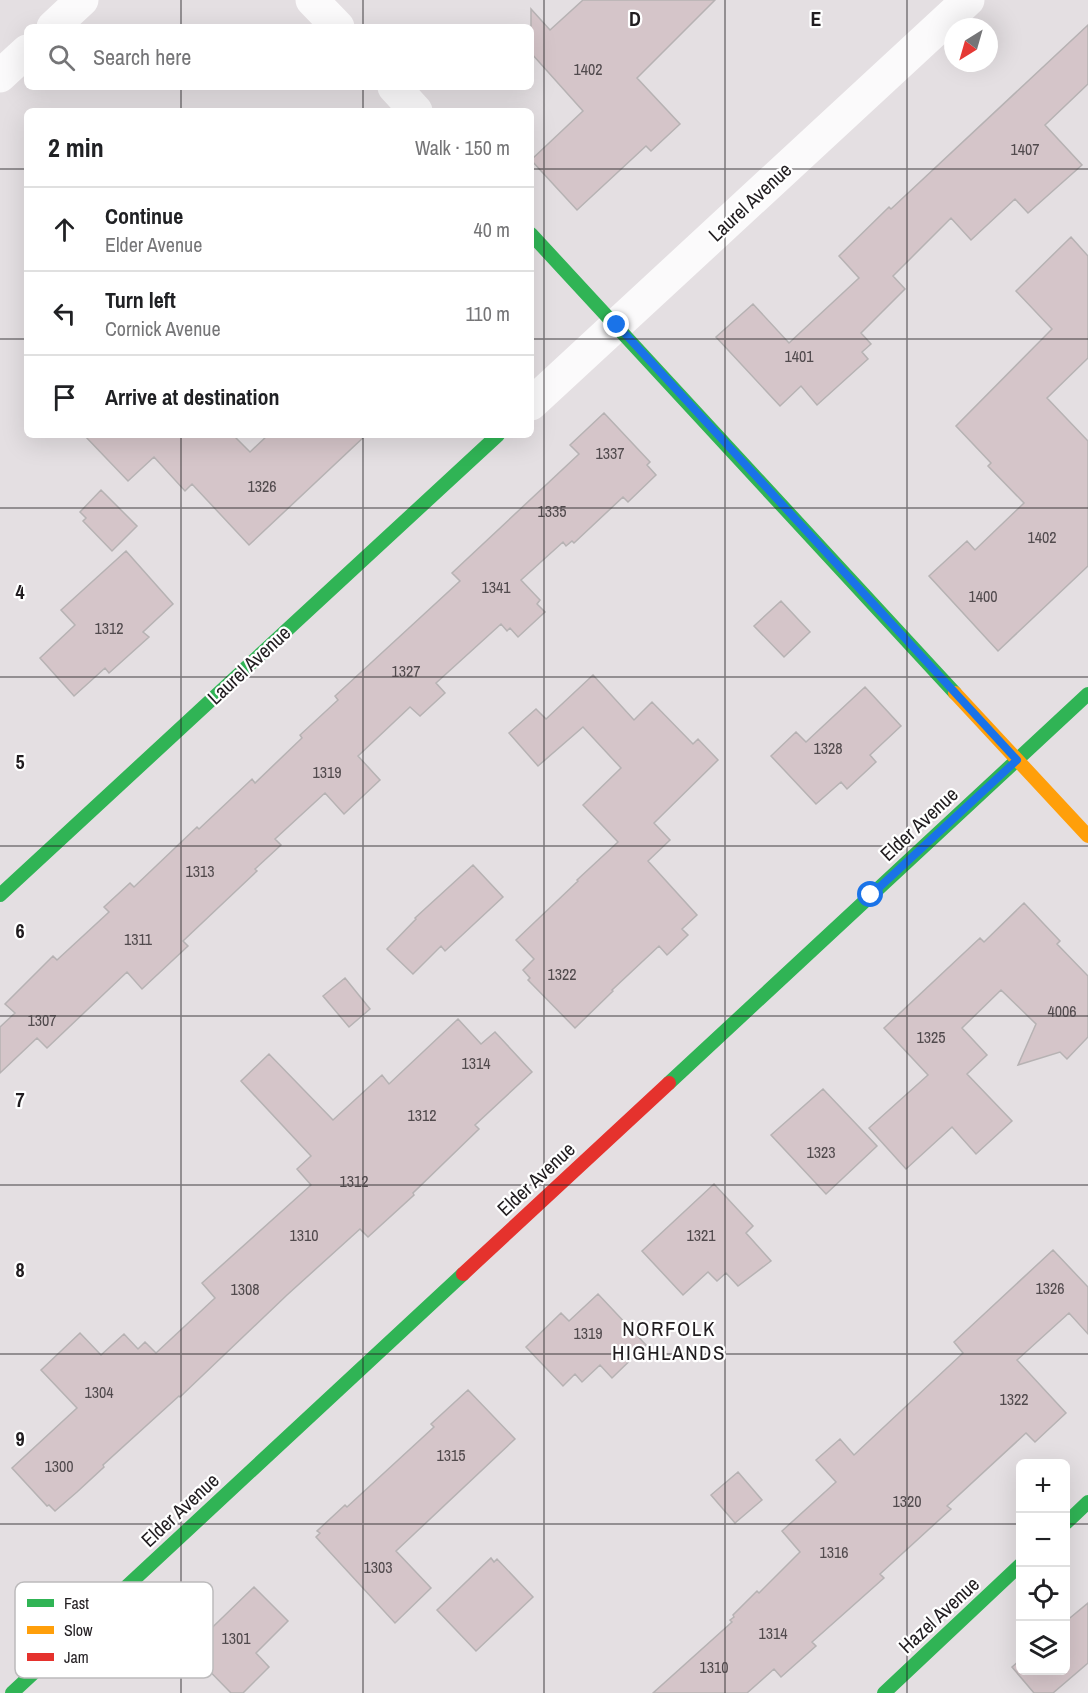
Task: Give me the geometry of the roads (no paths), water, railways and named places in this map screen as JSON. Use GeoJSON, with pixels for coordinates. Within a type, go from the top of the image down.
{"type":"FeatureCollection","features":[{"type":"Feature","properties":{"kind":"street"},"geometry":{"type":"LineString","coordinates":[[56,24],[82,0]]}},
{"type":"Feature","properties":{"kind":"street"},"geometry":{"type":"LineString","coordinates":[[312,0],[335,24]]}},
{"type":"Feature","properties":{"kind":"street","name":"Laurel Avenue"},"geometry":{"type":"LineString","coordinates":[[534,401],[968,0]]}},
{"type":"Feature","properties":{"kind":"street"},"geometry":{"type":"LineString","coordinates":[[0,76],[24,54]]}},
{"type":"Feature","properties":{"kind":"street"},"geometry":{"type":"LineString","coordinates":[[397,90],[413,108]]}},
{"type":"Feature","properties":{"kind":"street"},"geometry":{"type":"LineString","coordinates":[[534,237],[1088,836]]}},
{"type":"Feature","properties":{"kind":"street","name":"Laurel Avenue"},"geometry":{"type":"LineString","coordinates":[[0,895],[495,438]]}},
{"type":"Feature","properties":{"kind":"street","name":"Elder Avenue"},"geometry":{"type":"LineString","coordinates":[[132,1582],[1088,694]]}},
{"type":"Feature","properties":{"kind":"street"},"geometry":{"type":"LineString","coordinates":[[1070,1518],[1088,1502]]}},
{"type":"Feature","properties":{"kind":"street","name":"Hazel Avenue"},"geometry":{"type":"LineString","coordinates":[[884,1693],[1018,1567]]}},
{"type":"Feature","properties":{"kind":"street","name":"Elder Avenue"},"geometry":{"type":"LineString","coordinates":[[12,1693],[28,1678]]}},
{"type":"Feature","properties":{"kind":"district","name":"NORFOLK HIGHLANDS"},"geometry":{"type":"Point","coordinates":[669,1341]}}]}
